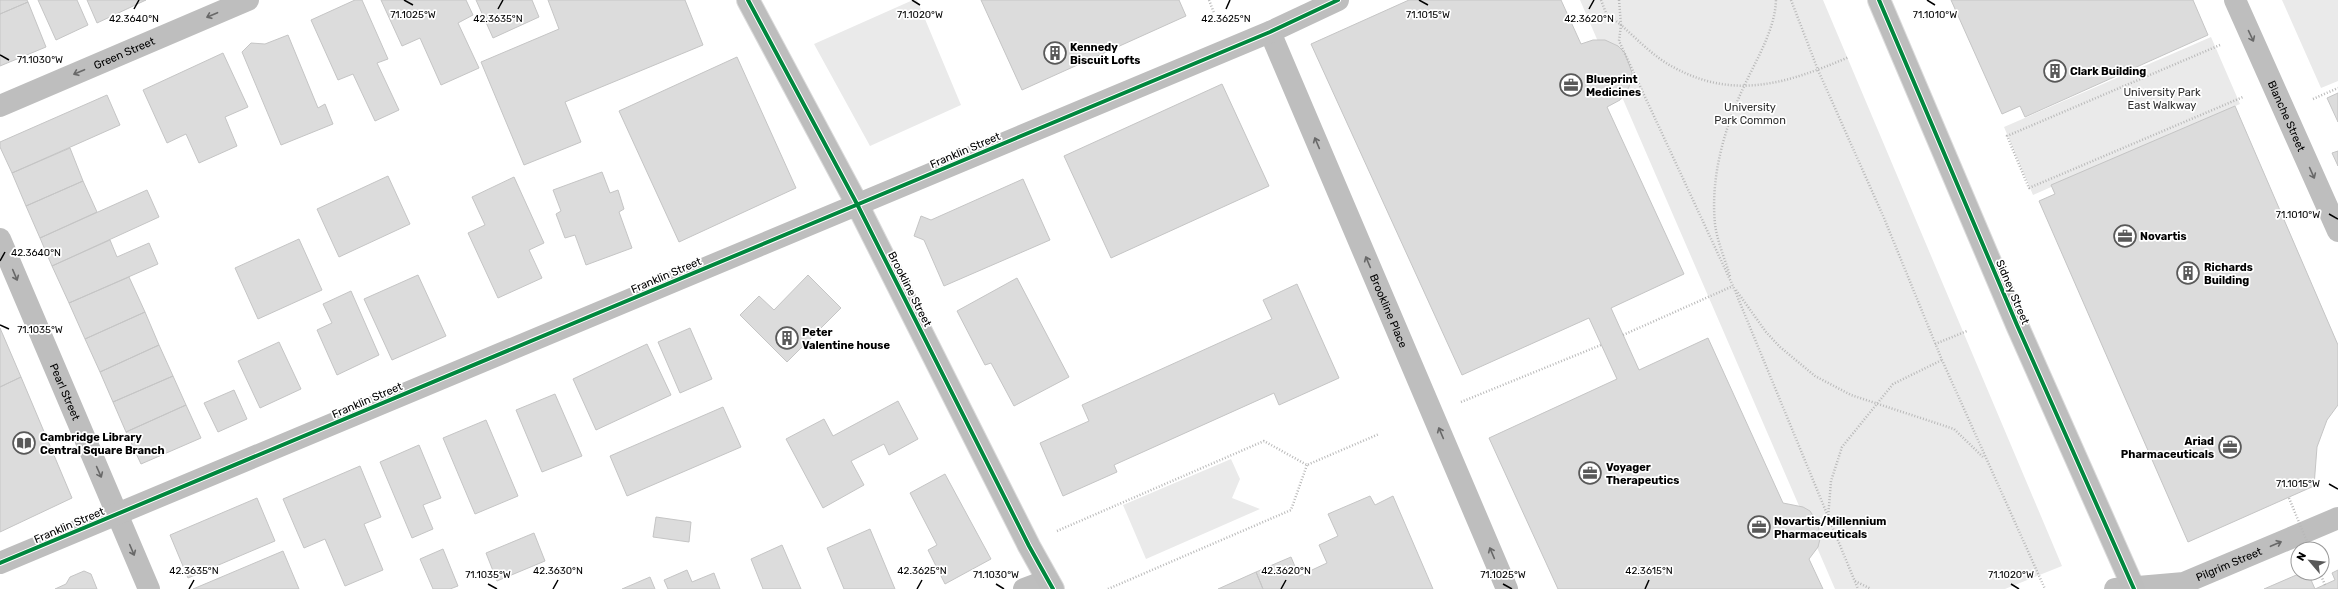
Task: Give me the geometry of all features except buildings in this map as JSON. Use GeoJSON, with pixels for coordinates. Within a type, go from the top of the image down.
{"type":"FeatureCollection","features":[{"type":"Feature","properties":{"kind":"main road","name":"Brookline Street"},"geometry":{"type":"LineString","coordinates":[[748,0],[858,204],[1029,546],[1051,584]]}},
{"type":"Feature","properties":{"kind":"main road","name":"Sidney Street"},"geometry":{"type":"LineString","coordinates":[[1879,0],[2127,588]]}},
{"type":"Feature","properties":{"kind":"street","name":"Green Street"},"geometry":{"type":"LineString","coordinates":[[0,106],[248,0]]}},
{"type":"Feature","properties":{"kind":"street","name":"Franklin Street"},"geometry":{"type":"LineString","coordinates":[[0,563],[1270,32],[1338,0]]}},
{"type":"Feature","properties":{"kind":"street","name":"Blanche Street"},"geometry":{"type":"LineString","coordinates":[[2235,0],[2338,231]]}},
{"type":"Feature","properties":{"kind":"street","name":"Brookline Place"},"geometry":{"type":"LineString","coordinates":[[1270,32],[1507,589]]}},
{"type":"Feature","properties":{"kind":"street","name":"Pearl Street"},"geometry":{"type":"LineString","coordinates":[[0,239],[149,589]]}},
{"type":"Feature","properties":{"kind":"street","name":"Pilgrim Street"},"geometry":{"type":"LineString","coordinates":[[2127,588],[2184,583],[2338,518]]}},
{"type":"Feature","properties":{"kind":"street"},"geometry":{"type":"LineString","coordinates":[[1024,589],[1051,584]]}},
{"type":"Feature","properties":{"kind":"path"},"geometry":{"type":"LineString","coordinates":[[1210,0],[1214,13]]}},
{"type":"Feature","properties":{"kind":"path"},"geometry":{"type":"LineString","coordinates":[[1601,0],[1606,13],[1672,67],[1712,82],[1743,87],[1801,77],[1849,57]]}},
{"type":"Feature","properties":{"kind":"path"},"geometry":{"type":"LineString","coordinates":[[1619,0],[1621,25],[1619,40],[1733,286],[1858,589]]}},
{"type":"Feature","properties":{"kind":"path"},"geometry":{"type":"LineString","coordinates":[[1776,0],[1776,8],[1766,40],[1743,87],[1725,134],[1715,200],[1715,225],[1733,286],[1766,332],[1795,362],[1831,386],[1954,429],[1985,459]]}},
{"type":"Feature","properties":{"kind":"path"},"geometry":{"type":"LineString","coordinates":[[1791,0],[1818,70],[1884,218],[1935,344],[1985,459],[2045,589]]}},
{"type":"Feature","properties":{"kind":"path"},"geometry":{"type":"LineString","coordinates":[[2248,31],[2007,136],[2029,188],[2273,84]]}},
{"type":"Feature","properties":{"kind":"path"},"geometry":{"type":"LineString","coordinates":[[1623,335],[1733,286]]}},
{"type":"Feature","properties":{"kind":"path"},"geometry":{"type":"LineString","coordinates":[[1935,344],[1967,331]]}},
{"type":"Feature","properties":{"kind":"path"},"geometry":{"type":"LineString","coordinates":[[1455,404],[1602,345]]}},
{"type":"Feature","properties":{"kind":"path"},"geometry":{"type":"LineString","coordinates":[[1828,518],[1831,481],[1842,447],[1894,384],[1942,360]]}},
{"type":"Feature","properties":{"kind":"path"},"geometry":{"type":"LineString","coordinates":[[1108,589],[1291,510],[1307,465],[1379,434]]}},
{"type":"Feature","properties":{"kind":"path"},"geometry":{"type":"LineString","coordinates":[[1050,534],[1264,441],[1307,465]]}},
{"type":"Feature","properties":{"kind":"path"},"geometry":{"type":"LineString","coordinates":[[2289,498],[2307,541]]}},
{"type":"Feature","properties":{"kind":"path"},"geometry":{"type":"LineString","coordinates":[[1854,581],[1871,589]]}},
{"type":"Feature","properties":{"kind":"green space"},"geometry":{"type":"Polygon","coordinates":[[[913,0],[917,0],[961,105],[870,146],[814,44],[913,0]]]}},
{"type":"Feature","properties":{"kind":"green space","name":"University Park Common"},"geometry":{"type":"Polygon","coordinates":[[[1580,0],[1823,0],[2062,566],[2005,589],[1835,589],[1580,0]]]}},
{"type":"Feature","properties":{"kind":"green space"},"geometry":{"type":"Polygon","coordinates":[[[2282,0],[2338,0],[2338,81],[2321,88],[2282,0]]]}},
{"type":"Feature","properties":{"kind":"green space","name":"University Park East Walkway"},"geometry":{"type":"Polygon","coordinates":[[[2211,37],[2240,104],[2033,195],[2004,127],[2211,37]]]}},
{"type":"Feature","properties":{"kind":"green space"},"geometry":{"type":"Polygon","coordinates":[[[1231,459],[1240,479],[1232,498],[1260,509],[1146,559],[1123,505],[1231,459]]]}},
{"type":"Feature","properties":{"kind":"cycle path"},"geometry":{"type":"LineString","coordinates":[[748,0],[857,204],[1029,546],[1053,589]]}},
{"type":"Feature","properties":{"kind":"cycle path"},"geometry":{"type":"LineString","coordinates":[[0,563],[1270,32],[1338,0]]}},
{"type":"Feature","properties":{"kind":"cycle path"},"geometry":{"type":"LineString","coordinates":[[1879,0],[2017,325],[2134,589]]}},
{"type":"Feature","properties":{"kind":"place","name":"Kennedy Biscuit Lofts"},"geometry":{"type":"Point","coordinates":[1055,53]}},
{"type":"Feature","properties":{"kind":"place","name":"Clark Building"},"geometry":{"type":"Point","coordinates":[2055,71]}},
{"type":"Feature","properties":{"kind":"place","name":"Blueprint Medicines"},"geometry":{"type":"Point","coordinates":[1571,85]}},
{"type":"Feature","properties":{"kind":"place","name":"Novartis"},"geometry":{"type":"Point","coordinates":[2125,236]}},
{"type":"Feature","properties":{"kind":"place","name":"Richards Building"},"geometry":{"type":"Point","coordinates":[2188,273]}},
{"type":"Feature","properties":{"kind":"place","name":"Peter Valentine house"},"geometry":{"type":"Point","coordinates":[787,338]}},
{"type":"Feature","properties":{"kind":"place","name":"Cambridge Library Central Square Branch"},"geometry":{"type":"Point","coordinates":[24,443]}},
{"type":"Feature","properties":{"kind":"place","name":"Ariad Pharmaceuticals"},"geometry":{"type":"Point","coordinates":[2230,447]}},
{"type":"Feature","properties":{"kind":"place","name":"Voyager Therapeutics"},"geometry":{"type":"Point","coordinates":[1590,473]}},
{"type":"Feature","properties":{"kind":"place","name":"Novartis/Millennium Pharmaceuticals"},"geometry":{"type":"Point","coordinates":[1759,527]}}]}
